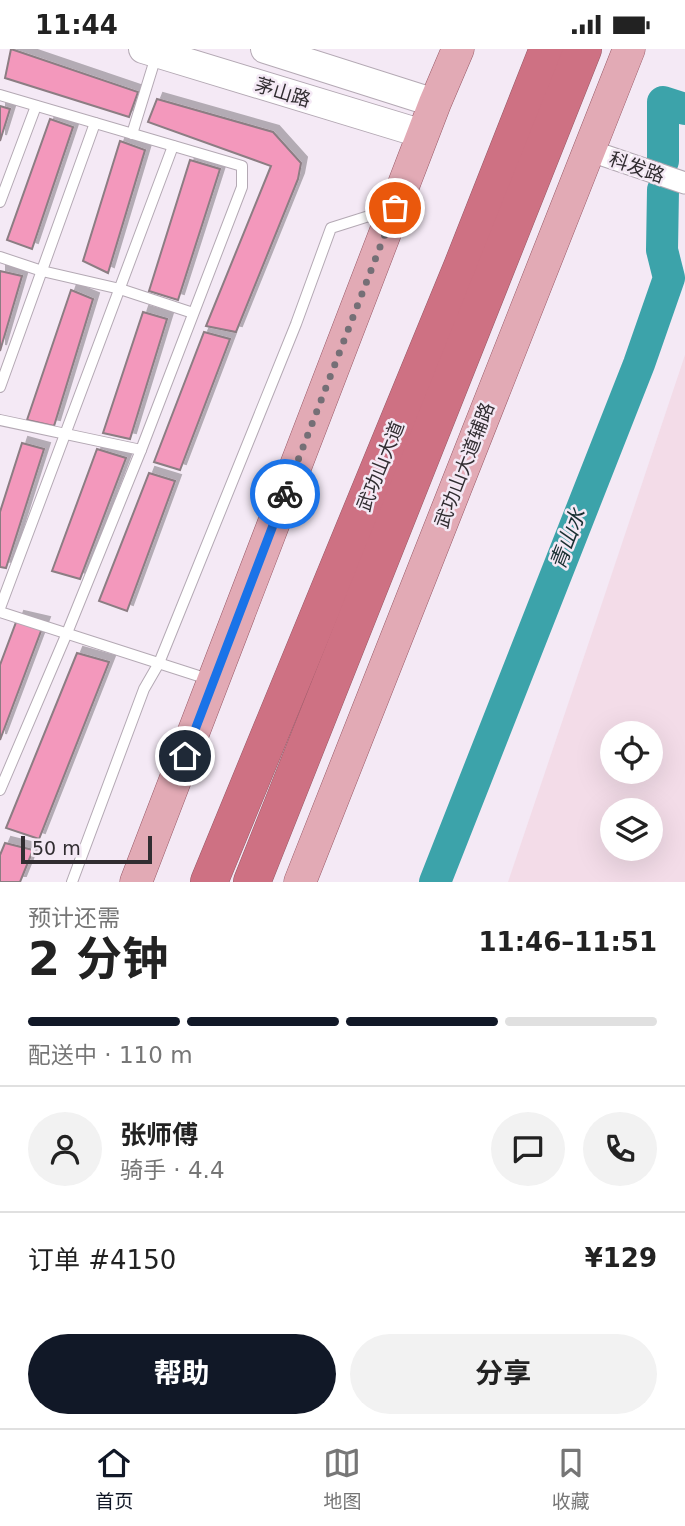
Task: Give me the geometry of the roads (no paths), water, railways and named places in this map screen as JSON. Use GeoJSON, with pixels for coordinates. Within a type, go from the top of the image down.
{"type":"FeatureCollection","features":[{"type":"Feature","properties":{"kind":"highway","name":"武功山大道"},"geometry":{"type":"LineString","coordinates":[[209,882],[462,267],[548,49]]}},
{"type":"Feature","properties":{"kind":"highway","name":"武功山大道"},"geometry":{"type":"LineString","coordinates":[[252,882],[583,49]]}},
{"type":"Feature","properties":{"kind":"main road","name":"茅山路"},"geometry":{"type":"LineString","coordinates":[[265,49],[435,103]]}},
{"type":"Feature","properties":{"kind":"main road"},"geometry":{"type":"LineString","coordinates":[[136,882],[457,49]]}},
{"type":"Feature","properties":{"kind":"main road","name":"武功山大道辅路"},"geometry":{"type":"LineString","coordinates":[[300,882],[629,49]]}},
{"type":"Feature","properties":{"kind":"main road","name":"茅山路"},"geometry":{"type":"LineString","coordinates":[[150,51],[423,134]]}},
{"type":"Feature","properties":{"kind":"street","name":"科发路"},"geometry":{"type":"LineString","coordinates":[[588,150],[685,183]]}},
{"type":"Feature","properties":{"kind":"lane"},"geometry":{"type":"LineString","coordinates":[[132,134],[150,51]]}},
{"type":"Feature","properties":{"kind":"lane"},"geometry":{"type":"LineString","coordinates":[[0,95],[242,166],[242,187],[141,450],[0,790]]}},
{"type":"Feature","properties":{"kind":"lane"},"geometry":{"type":"LineString","coordinates":[[0,202],[36,106]]}},
{"type":"Feature","properties":{"kind":"lane"},"geometry":{"type":"LineString","coordinates":[[0,387],[95,123]]}},
{"type":"Feature","properties":{"kind":"lane"},"geometry":{"type":"LineString","coordinates":[[173,146],[0,610],[214,681]]}},
{"type":"Feature","properties":{"kind":"lane"},"geometry":{"type":"LineString","coordinates":[[72,882],[144,689],[159,663],[296,324],[331,228],[395,208]]}},
{"type":"Feature","properties":{"kind":"lane"},"geometry":{"type":"LineString","coordinates":[[0,257],[41,271],[120,289],[193,313]]}},
{"type":"Feature","properties":{"kind":"lane"},"geometry":{"type":"LineString","coordinates":[[0,420],[141,450]]}},
{"type":"Feature","properties":{"kind":"waterway","name":"青山水"},"geometry":{"type":"LineString","coordinates":[[663,161],[663,102],[685,109]]}},
{"type":"Feature","properties":{"kind":"waterway","name":"青山水"},"geometry":{"type":"LineString","coordinates":[[435,882],[639,364],[669,278],[662,250],[663,190]]}}]}
